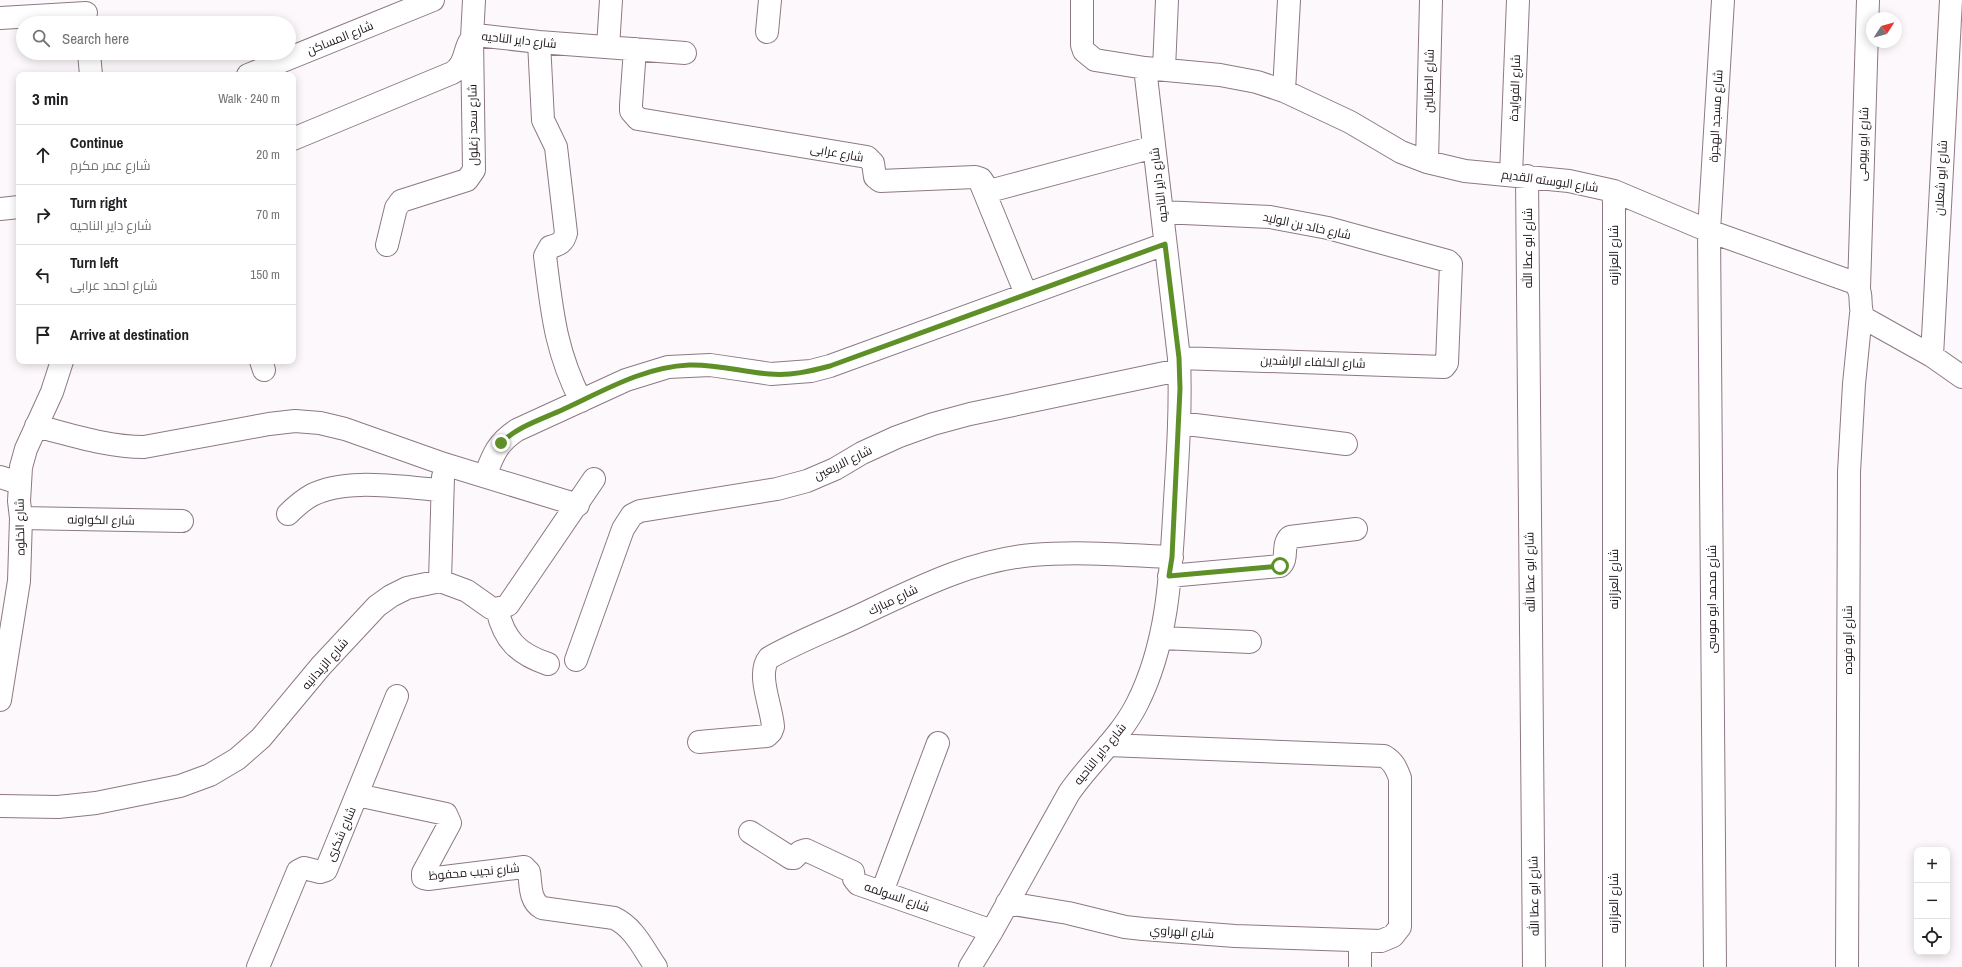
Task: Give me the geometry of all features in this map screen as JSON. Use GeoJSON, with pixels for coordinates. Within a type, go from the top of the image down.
{"type":"FeatureCollection","features":[{"type":"Feature","properties":{"kind":"street","name":"شارع المساكن"},"geometry":{"type":"LineString","coordinates":[[296,56],[433,0]]}},
{"type":"Feature","properties":{"kind":"street","name":"شارع سعد زغلول"},"geometry":{"type":"LineString","coordinates":[[387,244],[396,208],[401,202],[467,180],[474,170],[472,38],[474,0]]}},
{"type":"Feature","properties":{"kind":"street"},"geometry":{"type":"LineString","coordinates":[[608,48],[611,0]]}},
{"type":"Feature","properties":{"kind":"street"},"geometry":{"type":"LineString","coordinates":[[767,32],[770,0]]}},
{"type":"Feature","properties":{"kind":"street","name":"شارع البوسته القديم"},"geometry":{"type":"LineString","coordinates":[[1082,0],[1082,38],[1084,51],[1095,60],[1220,75],[1257,82],[1284,91],[1350,122],[1401,152],[1427,162],[1465,171],[1592,185],[1614,191],[1709,231],[1849,281],[1859,288]]}},
{"type":"Feature","properties":{"kind":"street","name":"شارع داير الناحيه"},"geometry":{"type":"LineString","coordinates":[[970,967],[992,931],[1069,793],[1081,776],[1124,726],[1137,704],[1148,680],[1162,638],[1171,567],[1179,423],[1179,364],[1154,147],[1155,68],[1167,0]]}},
{"type":"Feature","properties":{"kind":"street"},"geometry":{"type":"LineString","coordinates":[[1284,91],[1289,0]]}},
{"type":"Feature","properties":{"kind":"street","name":"شارع الطبالين"},"geometry":{"type":"LineString","coordinates":[[1427,162],[1431,0]]}},
{"type":"Feature","properties":{"kind":"street","name":"شارع الفوايدة"},"geometry":{"type":"LineString","coordinates":[[1518,0],[1519,176]]}},
{"type":"Feature","properties":{"kind":"street","name":"شارع مسجد الهجرة"},"geometry":{"type":"LineString","coordinates":[[1709,231],[1723,0]]}},
{"type":"Feature","properties":{"kind":"street","name":"شارع ابو بيومى"},"geometry":{"type":"LineString","coordinates":[[1859,288],[1868,0]]}},
{"type":"Feature","properties":{"kind":"street","name":"شارع ابو شعلان"},"geometry":{"type":"LineString","coordinates":[[1932,356],[1951,0]]}},
{"type":"Feature","properties":{"kind":"street"},"geometry":{"type":"LineString","coordinates":[[28,16],[85,12]]}},
{"type":"Feature","properties":{"kind":"street"},"geometry":{"type":"LineString","coordinates":[[0,18],[16,17]]}},
{"type":"Feature","properties":{"kind":"street","name":"شارع داير الناحيه"},"geometry":{"type":"LineString","coordinates":[[296,138],[452,73],[462,65],[467,46],[472,38],[481,35],[539,42],[685,53]]}},
{"type":"Feature","properties":{"kind":"street"},"geometry":{"type":"LineString","coordinates":[[539,42],[543,120],[556,148],[566,233],[562,242],[558,245],[550,247],[545,256],[557,342],[571,382],[582,401]]}},
{"type":"Feature","properties":{"kind":"street","name":"شارع عرابى"},"geometry":{"type":"LineString","coordinates":[[635,49],[631,111],[634,115],[644,121],[867,157],[873,163],[875,177],[880,181],[978,177]]}},
{"type":"Feature","properties":{"kind":"street"},"geometry":{"type":"LineString","coordinates":[[90,60],[91,72]]}},
{"type":"Feature","properties":{"kind":"street","name":"شارع المساكن"},"geometry":{"type":"LineString","coordinates":[[255,72],[285,60]]}},
{"type":"Feature","properties":{"kind":"street"},"geometry":{"type":"LineString","coordinates":[[978,177],[983,181],[987,188],[993,190],[1154,147]]}},
{"type":"Feature","properties":{"kind":"street","name":"شارع ابو عطا الله"},"geometry":{"type":"LineString","coordinates":[[1519,176],[1534,967]]}},
{"type":"Feature","properties":{"kind":"street"},"geometry":{"type":"LineString","coordinates":[[978,177],[1026,294]]}},
{"type":"Feature","properties":{"kind":"street","name":"شارع العزازنه"},"geometry":{"type":"LineString","coordinates":[[1614,191],[1614,967]]}},
{"type":"Feature","properties":{"kind":"street"},"geometry":{"type":"LineString","coordinates":[[0,209],[16,207]]}},
{"type":"Feature","properties":{"kind":"street","name":"شارع خالد بن الوليد"},"geometry":{"type":"LineString","coordinates":[[1162,212],[1241,214],[1278,218],[1328,228],[1450,262],[1446,366]]}},
{"type":"Feature","properties":{"kind":"street","name":"شارع محمد ابو موسى"},"geometry":{"type":"LineString","coordinates":[[1709,231],[1715,967]]}},
{"type":"Feature","properties":{"kind":"street"},"geometry":{"type":"LineString","coordinates":[[485,476],[494,452],[508,436],[517,430],[626,380],[668,368],[710,365],[771,374],[811,371],[838,363],[1165,244]]}},
{"type":"Feature","properties":{"kind":"street"},"geometry":{"type":"LineString","coordinates":[[1859,288],[1861,293],[1861,314],[1864,318],[1932,356],[1962,377]]}},
{"type":"Feature","properties":{"kind":"street","name":"شارع ابو فوده"},"geometry":{"type":"LineString","coordinates":[[1847,967],[1849,472],[1854,384],[1861,314]]}},
{"type":"Feature","properties":{"kind":"street","name":"شارع الخلوه"},"geometry":{"type":"LineString","coordinates":[[0,700],[19,581],[21,518],[9,480],[26,449],[52,392],[61,364]]}},
{"type":"Feature","properties":{"kind":"street","name":"شارع الخلفاء الراشدين"},"geometry":{"type":"LineString","coordinates":[[1179,364],[1446,366]]}},
{"type":"Feature","properties":{"kind":"street","name":"شارع الاربعين"},"geometry":{"type":"LineString","coordinates":[[576,660],[623,529],[630,519],[640,511],[777,488],[807,481],[835,469],[862,453],[897,437],[933,424],[1179,364]]}},
{"type":"Feature","properties":{"kind":"street"},"geometry":{"type":"LineString","coordinates":[[36,426],[123,447],[144,447],[269,424],[295,421],[320,423],[345,429],[444,464],[578,505]]}},
{"type":"Feature","properties":{"kind":"street"},"geometry":{"type":"LineString","coordinates":[[1179,423],[1346,444]]}},
{"type":"Feature","properties":{"kind":"street"},"geometry":{"type":"LineString","coordinates":[[444,464],[440,581],[467,591],[491,608],[497,609],[508,605],[578,505],[594,479]]}},
{"type":"Feature","properties":{"kind":"street"},"geometry":{"type":"LineString","coordinates":[[288,514],[312,495],[342,486],[357,485],[442,490]]}},
{"type":"Feature","properties":{"kind":"street","name":"شارع الكواونه"},"geometry":{"type":"LineString","coordinates":[[21,518],[182,521]]}},
{"type":"Feature","properties":{"kind":"street"},"geometry":{"type":"LineString","coordinates":[[1171,567],[1280,566],[1284,562],[1286,543],[1290,537],[1356,529]]}},
{"type":"Feature","properties":{"kind":"street","name":"شارع مبارك"},"geometry":{"type":"LineString","coordinates":[[699,742],[767,736],[773,727],[763,673],[765,662],[769,658],[926,583],[960,570],[996,561],[1032,555],[1068,554],[1171,567]]}},
{"type":"Feature","properties":{"kind":"street","name":"شارع الزيدانيه"},"geometry":{"type":"LineString","coordinates":[[0,806],[58,807],[96,803],[180,786],[210,775],[237,759],[261,738],[321,666],[377,606],[391,596],[407,588],[440,581]]}},
{"type":"Feature","properties":{"kind":"street"},"geometry":{"type":"LineString","coordinates":[[497,609],[501,625],[508,639],[519,650],[532,659],[548,664]]}},
{"type":"Feature","properties":{"kind":"street"},"geometry":{"type":"LineString","coordinates":[[1162,638],[1250,642]]}},
{"type":"Feature","properties":{"kind":"street","name":"شارع شكرى"},"geometry":{"type":"LineString","coordinates":[[258,967],[295,874],[304,868],[320,872],[326,870],[358,795],[397,696]]}},
{"type":"Feature","properties":{"kind":"street"},"geometry":{"type":"LineString","coordinates":[[882,892],[938,743]]}},
{"type":"Feature","properties":{"kind":"street","name":"شارع الهراوي"},"geometry":{"type":"LineString","coordinates":[[1007,903],[1068,913],[1143,929],[1243,937],[1381,941],[1393,936],[1400,927],[1400,778],[1391,760],[1384,756],[1108,745]]}},
{"type":"Feature","properties":{"kind":"street","name":"شارع نجيب محفوظ"},"geometry":{"type":"LineString","coordinates":[[358,795],[446,814],[450,823],[423,874],[424,878],[428,879],[524,867],[529,872],[532,898],[538,906],[542,908],[614,918],[622,922],[628,927],[656,967]]}},
{"type":"Feature","properties":{"kind":"street","name":"شارع السولمه"},"geometry":{"type":"LineString","coordinates":[[750,832],[791,858],[794,858],[800,852],[806,850],[853,872],[856,882],[992,931]]}},
{"type":"Feature","properties":{"kind":"street"},"geometry":{"type":"LineString","coordinates":[[1360,941],[1360,967]]}},
{"type":"Feature","properties":{"kind":"route"},"geometry":{"type":"LineString","coordinates":[[501,443],[517,430],[626,380],[646,373],[689,365],[732,367],[771,374],[791,374],[811,371],[830,366],[1165,244],[1179,358],[1180,389],[1172,557],[1169,576],[1280,566]]}}]}
